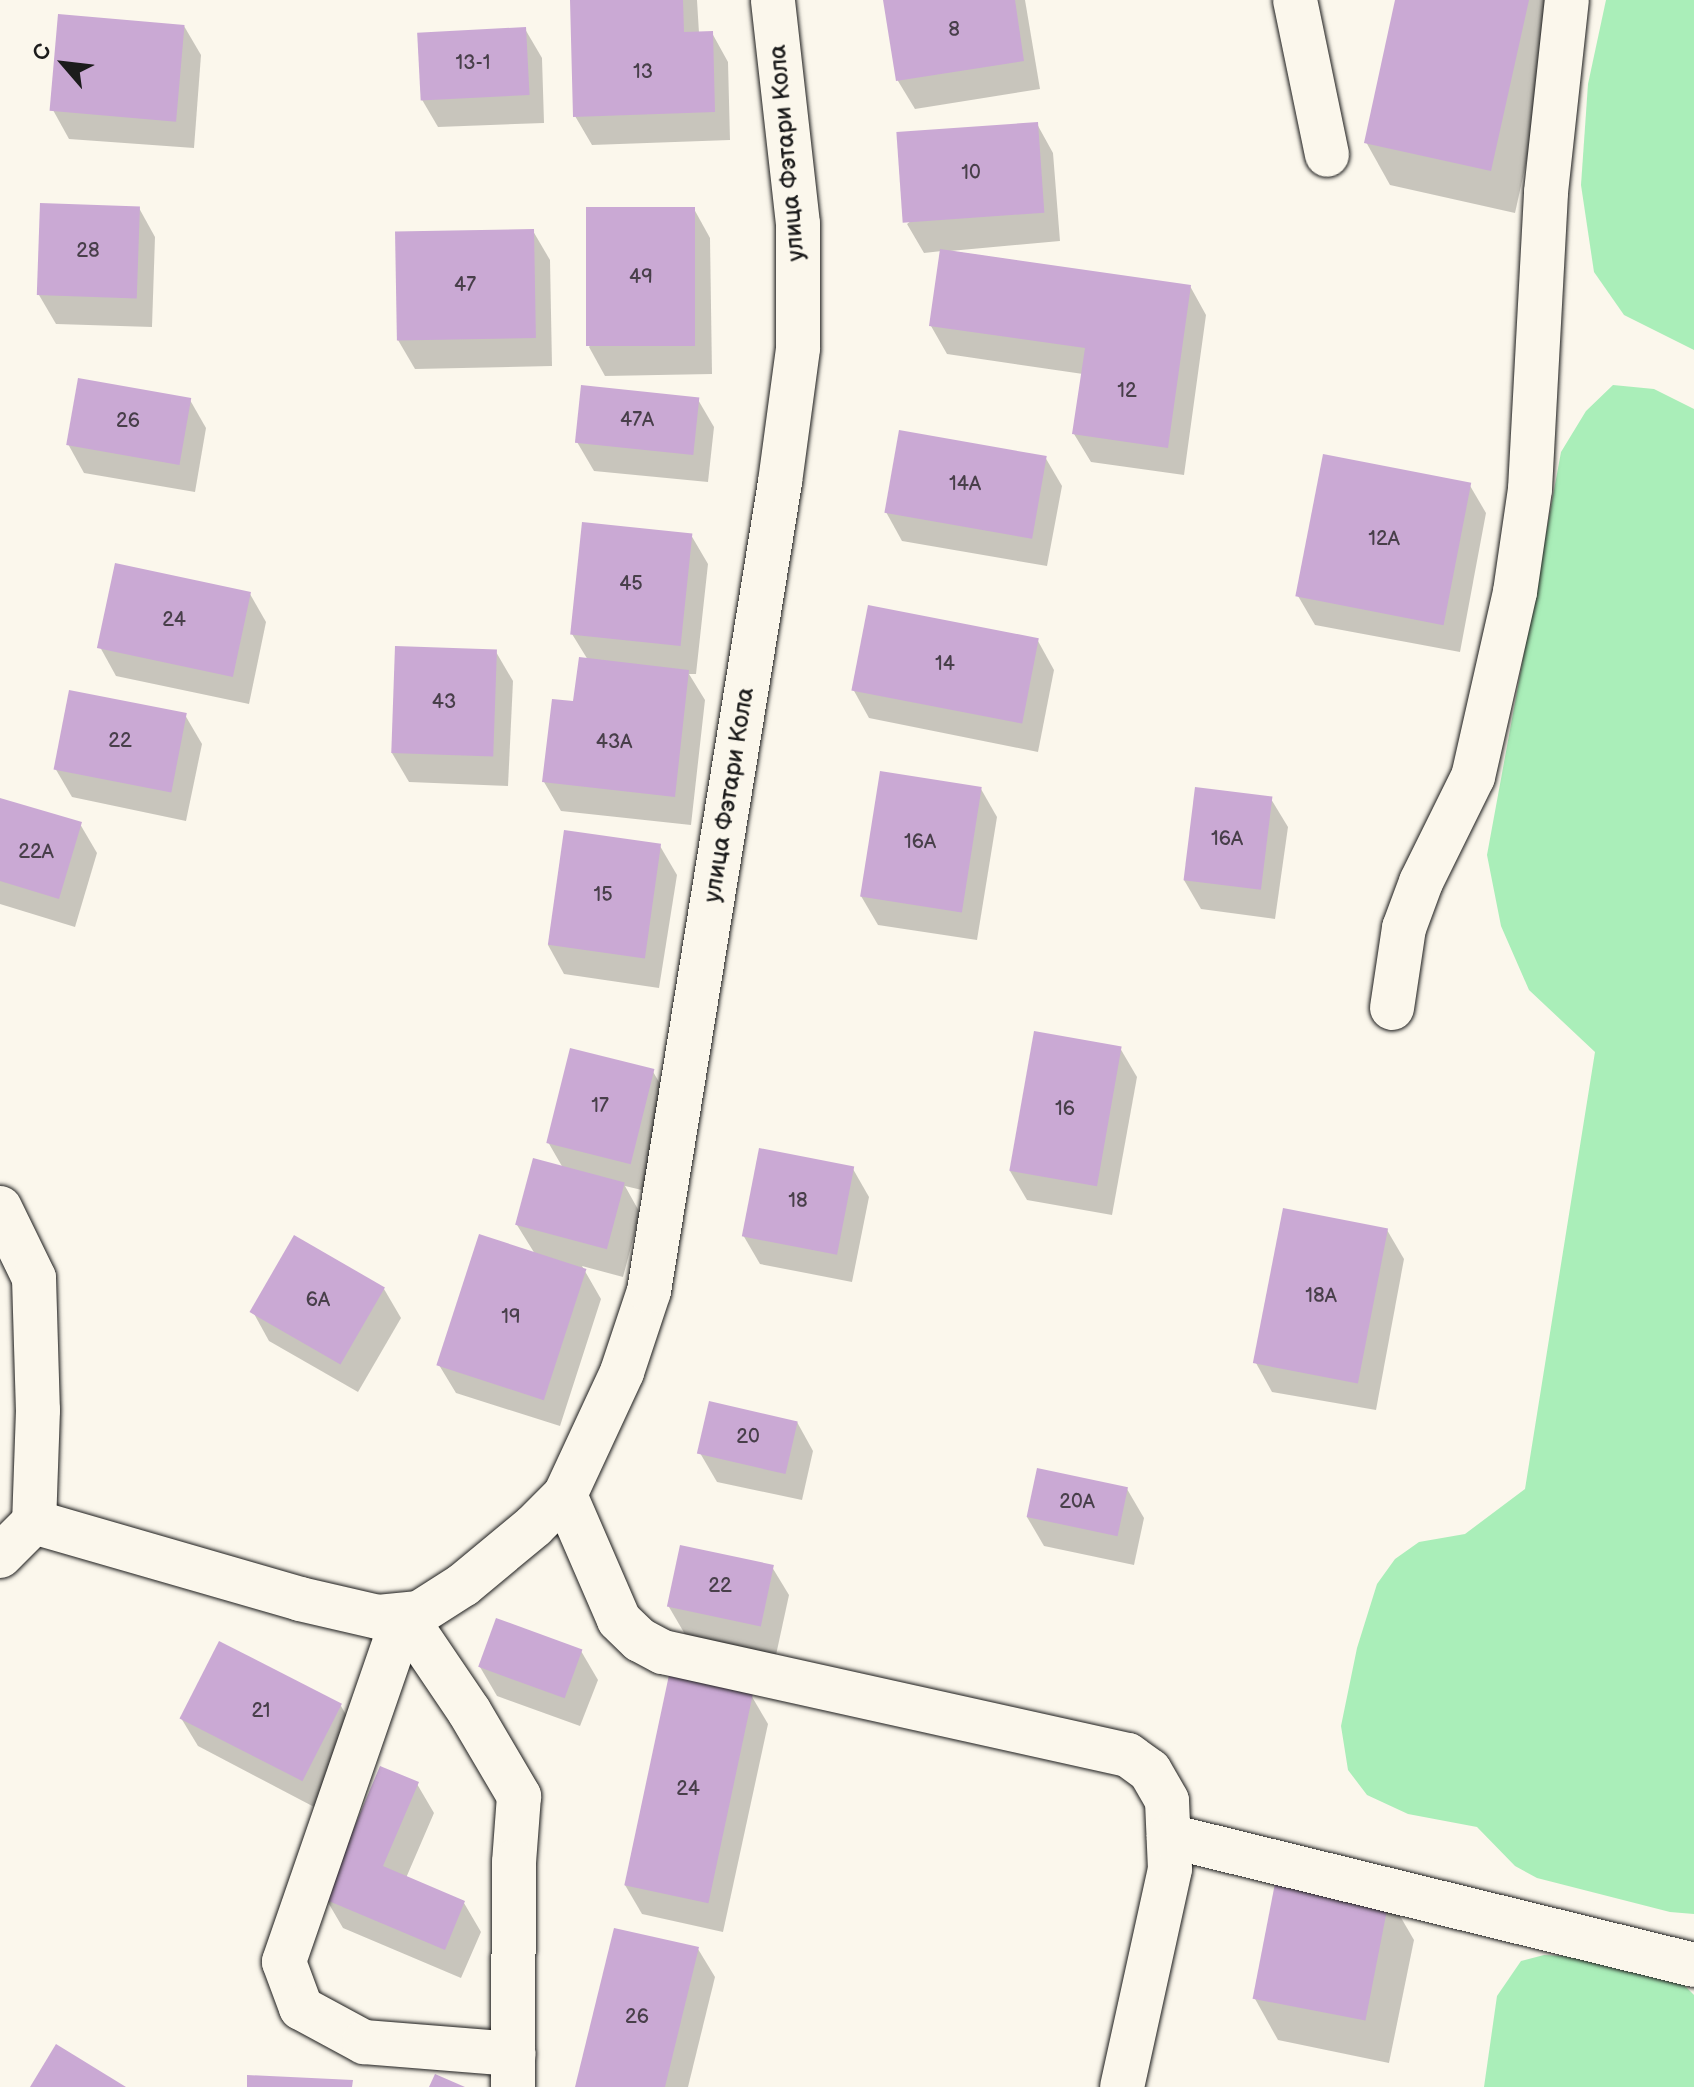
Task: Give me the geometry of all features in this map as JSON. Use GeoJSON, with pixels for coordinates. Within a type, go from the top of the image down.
{"type":"FeatureCollection","features":[{"type":"Feature","properties":{"kind":"street","name":"улица Фэтари Кола"},"geometry":{"type":"LineString","coordinates":[[404,1615],[419,1613],[507,1548],[565,1495],[622,1372],[649,1291],[784,452],[798,348],[798,224],[773,0]]}},
{"type":"Feature","properties":{"kind":"street"},"geometry":{"type":"LineString","coordinates":[[1295,0],[1327,155]]}},
{"type":"Feature","properties":{"kind":"street"},"geometry":{"type":"LineString","coordinates":[[1392,1008],[1404,928],[1421,882],[1473,777],[1515,592],[1530,489],[1546,192],[1567,0]]}},
{"type":"Feature","properties":{"kind":"street"},"geometry":{"type":"LineString","coordinates":[[0,1208],[34,1278],[38,1410],[34,1522],[0,1556]]}},
{"type":"Feature","properties":{"kind":"street"},"geometry":{"type":"LineString","coordinates":[[565,1495],[619,1620],[640,1640],[663,1652],[1128,1755],[1150,1771],[1167,1801],[1170,1869],[1122,2087]]}},
{"type":"Feature","properties":{"kind":"street"},"geometry":{"type":"LineString","coordinates":[[34,1522],[300,1599],[378,1617],[404,1615]]}},
{"type":"Feature","properties":{"kind":"street"},"geometry":{"type":"LineString","coordinates":[[404,1615],[469,1711],[519,1796],[514,1862],[514,2070],[364,2042],[301,2008],[284,1962],[404,1615]]}},
{"type":"Feature","properties":{"kind":"street"},"geometry":{"type":"LineString","coordinates":[[1169,1836],[1694,1965]]}},
{"type":"Feature","properties":{"kind":"green space"},"geometry":{"type":"Polygon","coordinates":[[[1606,0],[1694,0],[1694,350],[1624,315],[1594,272],[1581,185],[1588,84],[1606,0]]]}},
{"type":"Feature","properties":{"kind":"green space"},"geometry":{"type":"Polygon","coordinates":[[[1613,385],[1654,389],[1694,409],[1694,1914],[1670,1912],[1537,1878],[1515,1866],[1477,1827],[1408,1814],[1367,1795],[1348,1770],[1341,1726],[1357,1648],[1377,1584],[1395,1559],[1419,1542],[1465,1534],[1525,1489],[1595,1052],[1529,990],[1501,926],[1487,855],[1561,452],[1586,411],[1613,385]]]}},
{"type":"Feature","properties":{"kind":"green space"},"geometry":{"type":"Polygon","coordinates":[[[1544,1955],[1581,1957],[1674,1975],[1694,1995],[1694,2087],[1484,2087],[1497,1996],[1521,1961],[1544,1955]]]}},
{"type":"Feature","properties":{"kind":"building"},"geometry":{"type":"Polygon","coordinates":[[[570,0],[683,0],[684,32],[713,31],[715,112],[573,117],[570,0]]]}},
{"type":"Feature","properties":{"kind":"building"},"geometry":{"type":"Polygon","coordinates":[[[883,0],[1015,0],[1024,61],[896,81],[883,0]]]}},
{"type":"Feature","properties":{"kind":"building"},"geometry":{"type":"Polygon","coordinates":[[[1395,0],[1529,0],[1491,171],[1364,143],[1395,0]]]}},
{"type":"Feature","properties":{"kind":"building"},"geometry":{"type":"Polygon","coordinates":[[[58,14],[185,25],[176,122],[50,111],[58,14]]]}},
{"type":"Feature","properties":{"kind":"building"},"geometry":{"type":"Polygon","coordinates":[[[526,27],[530,95],[421,101],[417,33],[526,27]]]}},
{"type":"Feature","properties":{"kind":"building"},"geometry":{"type":"Polygon","coordinates":[[[1038,122],[1044,213],[903,223],[896,132],[1038,122]]]}},
{"type":"Feature","properties":{"kind":"building"},"geometry":{"type":"Polygon","coordinates":[[[40,203],[140,206],[137,298],[37,295],[40,203]]]}},
{"type":"Feature","properties":{"kind":"building"},"geometry":{"type":"Polygon","coordinates":[[[586,207],[695,207],[695,346],[586,346],[586,207]]]}},
{"type":"Feature","properties":{"kind":"building"},"geometry":{"type":"Polygon","coordinates":[[[534,229],[536,338],[397,340],[395,231],[534,229]]]}},
{"type":"Feature","properties":{"kind":"building"},"geometry":{"type":"Polygon","coordinates":[[[940,249],[1191,285],[1168,448],[1072,434],[1085,348],[929,326],[940,249]]]}},
{"type":"Feature","properties":{"kind":"building"},"geometry":{"type":"Polygon","coordinates":[[[78,378],[191,398],[179,465],[66,445],[78,378]]]}},
{"type":"Feature","properties":{"kind":"building"},"geometry":{"type":"Polygon","coordinates":[[[581,385],[699,397],[693,455],[575,443],[581,385]]]}},
{"type":"Feature","properties":{"kind":"building"},"geometry":{"type":"Polygon","coordinates":[[[899,430],[1047,456],[1032,539],[884,513],[899,430]]]}},
{"type":"Feature","properties":{"kind":"building"},"geometry":{"type":"Polygon","coordinates":[[[1323,454],[1471,483],[1444,625],[1295,596],[1323,454]]]}},
{"type":"Feature","properties":{"kind":"building"},"geometry":{"type":"Polygon","coordinates":[[[582,522],[692,534],[681,646],[570,634],[582,522]]]}},
{"type":"Feature","properties":{"kind":"building"},"geometry":{"type":"Polygon","coordinates":[[[115,563],[251,592],[233,677],[97,648],[115,563]]]}},
{"type":"Feature","properties":{"kind":"building"},"geometry":{"type":"Polygon","coordinates":[[[868,605],[1039,638],[1022,724],[851,690],[868,605]]]}},
{"type":"Feature","properties":{"kind":"building"},"geometry":{"type":"Polygon","coordinates":[[[395,646],[497,650],[493,756],[391,753],[395,646]]]}},
{"type":"Feature","properties":{"kind":"building"},"geometry":{"type":"Polygon","coordinates":[[[579,657],[689,670],[675,797],[542,782],[552,699],[573,701],[579,657]]]}},
{"type":"Feature","properties":{"kind":"building"},"geometry":{"type":"Polygon","coordinates":[[[69,690],[187,713],[171,792],[54,770],[69,690]]]}},
{"type":"Feature","properties":{"kind":"building"},"geometry":{"type":"Polygon","coordinates":[[[880,771],[982,787],[962,913],[860,896],[880,771]]]}},
{"type":"Feature","properties":{"kind":"building"},"geometry":{"type":"Polygon","coordinates":[[[1195,787],[1272,797],[1261,890],[1184,880],[1195,787]]]}},
{"type":"Feature","properties":{"kind":"building"},"geometry":{"type":"Polygon","coordinates":[[[0,798],[82,822],[59,899],[0,881],[0,798]]]}},
{"type":"Feature","properties":{"kind":"building"},"geometry":{"type":"Polygon","coordinates":[[[564,830],[661,844],[645,959],[548,945],[564,830]]]}},
{"type":"Feature","properties":{"kind":"building"},"geometry":{"type":"Polygon","coordinates":[[[1034,1031],[1122,1046],[1097,1186],[1009,1171],[1034,1031]]]}},
{"type":"Feature","properties":{"kind":"building"},"geometry":{"type":"Polygon","coordinates":[[[570,1048],[654,1069],[631,1164],[546,1143],[570,1048]]]}},
{"type":"Feature","properties":{"kind":"building"},"geometry":{"type":"Polygon","coordinates":[[[759,1148],[854,1167],[837,1255],[742,1236],[759,1148]]]}},
{"type":"Feature","properties":{"kind":"building"},"geometry":{"type":"Polygon","coordinates":[[[533,1158],[625,1183],[607,1249],[515,1225],[533,1158]]]}},
{"type":"Feature","properties":{"kind":"building"},"geometry":{"type":"Polygon","coordinates":[[[1283,1208],[1388,1228],[1358,1384],[1253,1363],[1283,1208]]]}},
{"type":"Feature","properties":{"kind":"building"},"geometry":{"type":"Polygon","coordinates":[[[479,1234],[586,1269],[544,1400],[436,1365],[479,1234]]]}},
{"type":"Feature","properties":{"kind":"building"},"geometry":{"type":"Polygon","coordinates":[[[294,1235],[385,1288],[340,1365],[250,1312],[294,1235]]]}},
{"type":"Feature","properties":{"kind":"building"},"geometry":{"type":"Polygon","coordinates":[[[709,1401],[798,1421],[786,1474],[697,1454],[709,1401]]]}},
{"type":"Feature","properties":{"kind":"building"},"geometry":{"type":"Polygon","coordinates":[[[1037,1468],[1128,1487],[1118,1536],[1027,1517],[1037,1468]]]}},
{"type":"Feature","properties":{"kind":"building"},"geometry":{"type":"Polygon","coordinates":[[[680,1545],[774,1565],[761,1627],[667,1607],[680,1545]]]}},
{"type":"Feature","properties":{"kind":"building"},"geometry":{"type":"Polygon","coordinates":[[[496,1618],[582,1649],[565,1698],[478,1667],[496,1618]]]}},
{"type":"Feature","properties":{"kind":"building"},"geometry":{"type":"Polygon","coordinates":[[[219,1641],[342,1704],[302,1781],[180,1719],[219,1641]]]}},
{"type":"Feature","properties":{"kind":"building"},"geometry":{"type":"Polygon","coordinates":[[[669,1675],[753,1693],[708,1903],[624,1885],[669,1675]]]}},
{"type":"Feature","properties":{"kind":"building"},"geometry":{"type":"Polygon","coordinates":[[[380,1766],[419,1782],[383,1866],[465,1901],[445,1950],[324,1899],[380,1766]]]}},
{"type":"Feature","properties":{"kind":"building"},"geometry":{"type":"Polygon","coordinates":[[[1277,1873],[1390,1895],[1365,2021],[1253,1999],[1277,1873]]]}},
{"type":"Feature","properties":{"kind":"building"},"geometry":{"type":"Polygon","coordinates":[[[614,1928],[699,1947],[665,2087],[575,2087],[614,1928]]]}},
{"type":"Feature","properties":{"kind":"building"},"geometry":{"type":"Polygon","coordinates":[[[56,2044],[126,2087],[30,2087],[56,2044]]]}},
{"type":"Feature","properties":{"kind":"building"},"geometry":{"type":"Polygon","coordinates":[[[435,2074],[465,2087],[429,2087],[435,2074]]]}},
{"type":"Feature","properties":{"kind":"building"},"geometry":{"type":"Polygon","coordinates":[[[247,2075],[353,2080],[352,2087],[247,2087],[247,2075]]]}}]}
